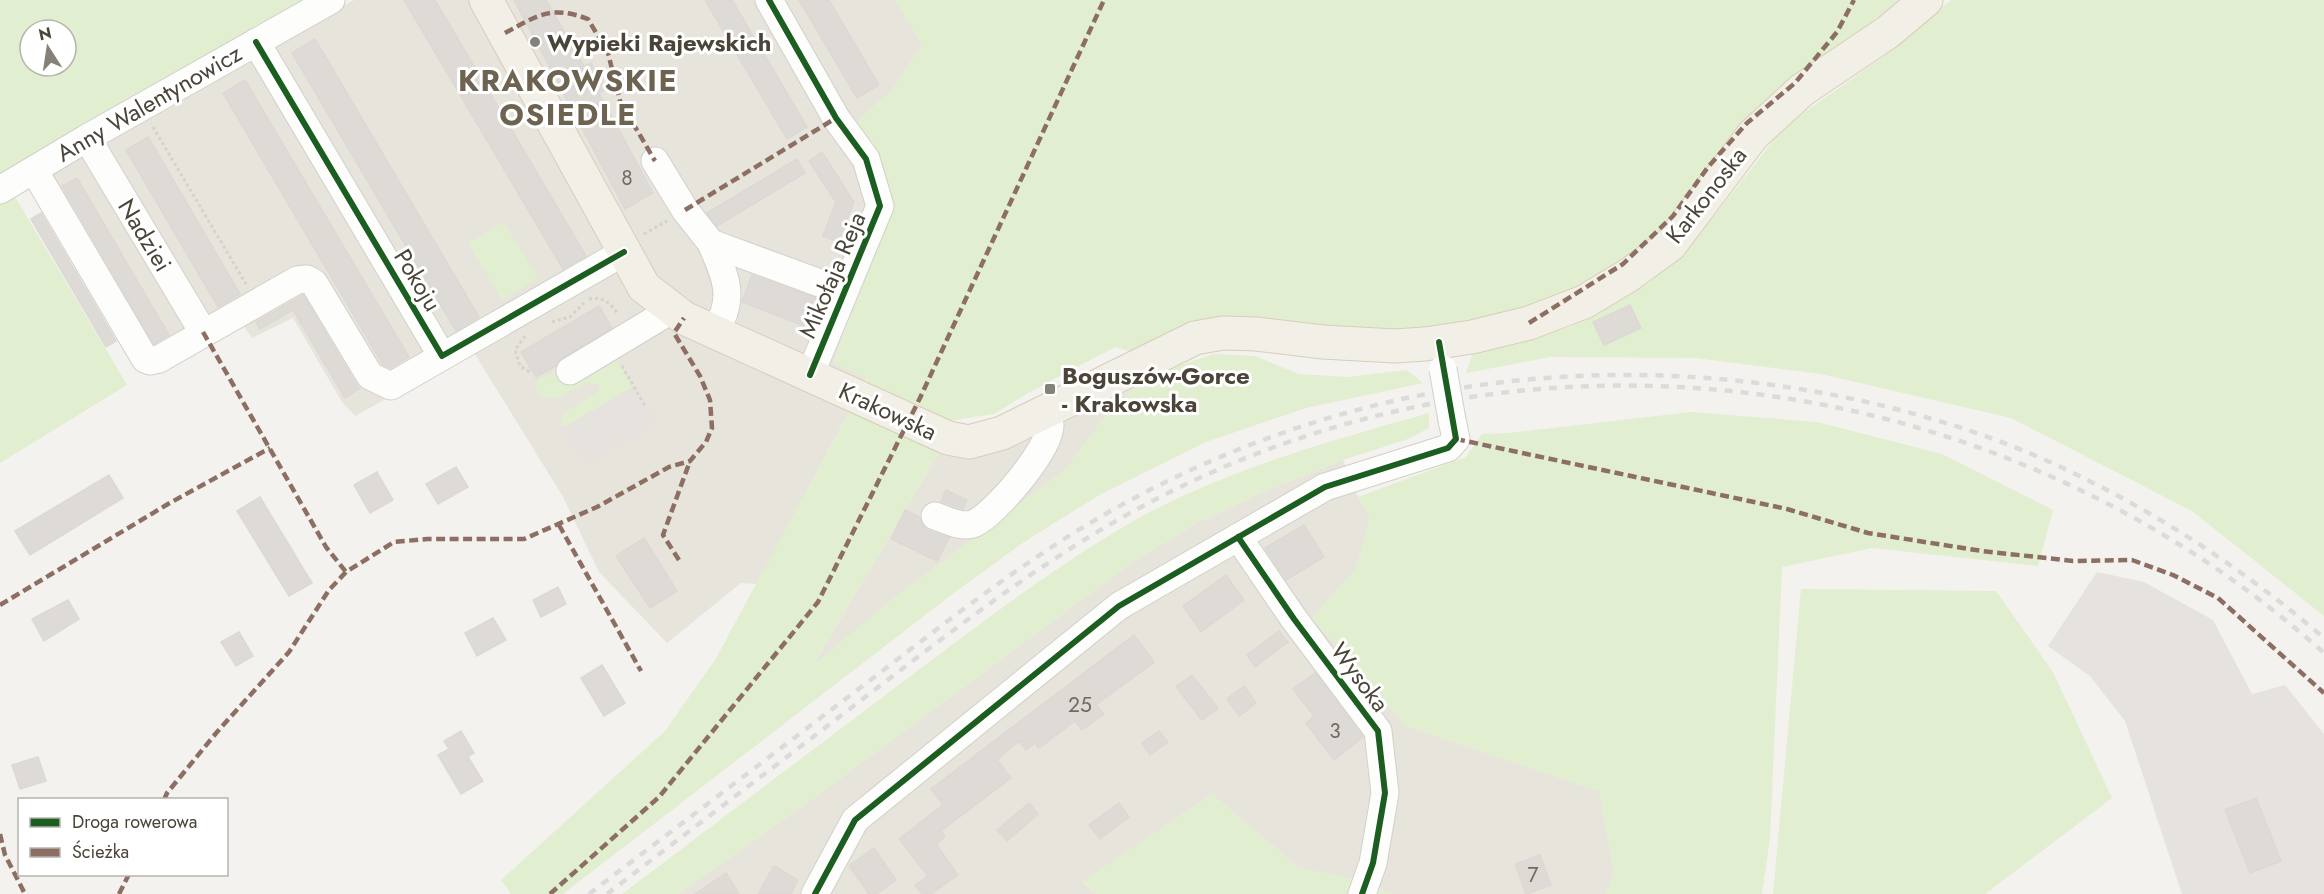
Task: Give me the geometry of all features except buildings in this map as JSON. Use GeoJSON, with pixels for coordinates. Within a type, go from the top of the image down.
{"type":"FeatureCollection","features":[{"type":"Feature","properties":{"kind":"main road","name":"Krakowska"},"geometry":{"type":"LineString","coordinates":[[486,0],[644,287],[684,318],[948,438],[969,442],[1002,433],[1195,338],[1223,333],[1447,350]]}},
{"type":"Feature","properties":{"kind":"main road","name":"Karkonoska"},"geometry":{"type":"LineString","coordinates":[[1447,350],[1584,302],[1629,275],[1670,245],[1752,135],[1802,90],[1888,32],[1926,0]]}},
{"type":"Feature","properties":{"kind":"street","name":"Anny Walentynowicz"},"geometry":{"type":"LineString","coordinates":[[0,190],[331,0]]}},
{"type":"Feature","properties":{"kind":"street","name":"Mikołaja Reja"},"geometry":{"type":"LineString","coordinates":[[770,0],[836,118],[866,159],[880,206],[844,292],[817,378]]}},
{"type":"Feature","properties":{"kind":"street","name":"Pokoju"},"geometry":{"type":"LineString","coordinates":[[256,42],[442,356]]}},
{"type":"Feature","properties":{"kind":"street","name":"Nadziei"},"geometry":{"type":"LineString","coordinates":[[87,138],[203,332]]}},
{"type":"Feature","properties":{"kind":"street"},"geometry":{"type":"LineString","coordinates":[[655,161],[685,210],[711,243],[723,271],[728,292],[727,309],[715,332]]}},
{"type":"Feature","properties":{"kind":"street"},"geometry":{"type":"LineString","coordinates":[[34,170],[145,359],[150,361],[297,280],[307,279],[314,283],[370,376],[392,386],[623,249]]}},
{"type":"Feature","properties":{"kind":"street"},"geometry":{"type":"LineString","coordinates":[[711,243],[844,292]]}},
{"type":"Feature","properties":{"kind":"street"},"geometry":{"type":"LineString","coordinates":[[570,371],[673,309]]}},
{"type":"Feature","properties":{"kind":"street"},"geometry":{"type":"LineString","coordinates":[[826,887],[855,820],[1119,606],[1325,487],[1448,448],[1456,439],[1452,420],[1447,350]]}},
{"type":"Feature","properties":{"kind":"street"},"geometry":{"type":"LineString","coordinates":[[935,516],[961,526],[974,523],[998,505],[1022,478],[1046,438],[1050,424],[1046,411]]}},
{"type":"Feature","properties":{"kind":"street","name":"Wysoka"},"geometry":{"type":"LineString","coordinates":[[1238,537],[1294,619],[1378,731],[1385,793],[1373,863],[1362,894]]}},
{"type":"Feature","properties":{"kind":"path"},"geometry":{"type":"LineString","coordinates":[[142,107],[257,302]]}},
{"type":"Feature","properties":{"kind":"path"},"geometry":{"type":"LineString","coordinates":[[623,249],[685,210]]}},
{"type":"Feature","properties":{"kind":"path"},"geometry":{"type":"LineString","coordinates":[[546,324],[570,317],[588,299],[595,298],[606,300],[618,314]]}},
{"type":"Feature","properties":{"kind":"path"},"geometry":{"type":"LineString","coordinates":[[530,332],[515,350],[520,366],[530,372]]}},
{"type":"Feature","properties":{"kind":"path"},"geometry":{"type":"LineString","coordinates":[[596,355],[602,362],[613,356],[617,358],[645,406]]}},
{"type":"Feature","properties":{"kind":"shaded area"},"geometry":{"type":"Polygon","coordinates":[[[354,0],[896,0],[922,45],[892,90],[855,124],[889,204],[834,362],[867,378],[757,584],[741,583],[667,643],[599,572],[563,497],[473,351],[355,416],[342,402],[293,318],[252,338],[240,320],[150,376],[28,171],[354,0]]]}},
{"type":"Feature","properties":{"kind":"shaded area"},"geometry":{"type":"Polygon","coordinates":[[[636,386],[658,423],[585,466],[562,428],[636,386]]]}},
{"type":"Feature","properties":{"kind":"shaded area"},"geometry":{"type":"Polygon","coordinates":[[[1134,388],[1102,421],[1066,469],[889,602],[812,667],[940,451],[963,455],[998,452],[1134,388]]]}},
{"type":"Feature","properties":{"kind":"shaded area"},"geometry":{"type":"Polygon","coordinates":[[[1343,460],[1370,519],[1356,569],[1312,618],[1406,726],[1599,791],[1614,871],[1606,894],[1393,894],[1356,880],[1299,868],[1212,794],[1083,882],[1096,894],[678,894],[807,803],[1134,561],[1195,524],[1263,492],[1343,460]]]}},
{"type":"Feature","properties":{"kind":"shaded area"},"geometry":{"type":"Polygon","coordinates":[[[2097,572],[2144,582],[2213,620],[2252,694],[2285,685],[2324,734],[2324,894],[2182,894],[2125,721],[2090,676],[2048,646],[2097,572]]]}},
{"type":"Feature","properties":{"kind":"green space"},"geometry":{"type":"Polygon","coordinates":[[[0,0],[310,0],[0,177],[0,0]]]}},
{"type":"Feature","properties":{"kind":"green space"},"geometry":{"type":"Polygon","coordinates":[[[895,0],[1899,0],[1802,79],[1663,236],[1577,291],[1506,317],[1396,338],[1208,322],[1163,335],[1136,353],[1115,347],[1030,392],[994,414],[954,420],[940,451],[813,665],[889,602],[1066,469],[1102,421],[1134,388],[1171,368],[1214,354],[1255,356],[1299,374],[1348,377],[1407,370],[1423,383],[1306,408],[1206,442],[1101,494],[1027,540],[959,589],[563,894],[511,894],[501,880],[665,731],[715,660],[867,379],[834,363],[889,204],[855,124],[892,90],[922,45],[895,0]]]}},
{"type":"Feature","properties":{"kind":"green space"},"geometry":{"type":"Polygon","coordinates":[[[1951,0],[2324,0],[2324,616],[2192,511],[2011,418],[1821,374],[1695,358],[1551,357],[1466,373],[1472,355],[1570,327],[1649,283],[1712,219],[1785,126],[1883,57],[1951,0]]]}},
{"type":"Feature","properties":{"kind":"green space"},"geometry":{"type":"Polygon","coordinates":[[[14,195],[127,385],[0,463],[0,204],[14,195]]]}},
{"type":"Feature","properties":{"kind":"green space"},"geometry":{"type":"Polygon","coordinates":[[[504,222],[538,279],[502,300],[468,243],[504,222]]]}},
{"type":"Feature","properties":{"kind":"green space"},"geometry":{"type":"Polygon","coordinates":[[[613,359],[617,361],[632,387],[564,427],[561,422],[564,413],[599,391],[599,386],[588,382],[556,398],[543,397],[536,393],[537,381],[555,372],[562,377],[613,359]]]}},
{"type":"Feature","properties":{"kind":"green space"},"geometry":{"type":"Polygon","coordinates":[[[1691,412],[1817,422],[1942,454],[2053,510],[2038,566],[1872,548],[1782,567],[1770,838],[1762,894],[1606,894],[1614,871],[1599,791],[1406,726],[1312,618],[1356,569],[1370,519],[1358,497],[1466,457],[1482,434],[1691,412]]]}},
{"type":"Feature","properties":{"kind":"green space"},"geometry":{"type":"Polygon","coordinates":[[[1429,413],[1429,428],[1408,439],[1343,460],[1263,492],[1195,524],[1134,561],[807,803],[678,894],[622,894],[982,623],[1040,581],[1130,523],[1165,504],[1276,459],[1429,413]]]}},
{"type":"Feature","properties":{"kind":"green space"},"geometry":{"type":"Polygon","coordinates":[[[1801,589],[1996,591],[2053,672],[2112,798],[1985,894],[1773,894],[1801,589]]]}},
{"type":"Feature","properties":{"kind":"green space"},"geometry":{"type":"Polygon","coordinates":[[[1212,794],[1299,868],[1356,880],[1393,894],[1096,894],[1083,881],[1212,794]]]}},
{"type":"Feature","properties":{"kind":"railway"},"geometry":{"type":"LineString","coordinates":[[589,894],[968,606],[1030,561],[1127,502],[1213,460],[1301,427],[1391,401],[1483,385],[1576,376],[1670,376],[1764,384],[1858,400],[1939,421],[2046,460],[2139,507],[2234,568],[2324,638]]}},
{"type":"Feature","properties":{"kind":"railway"},"geometry":{"type":"LineString","coordinates":[[607,894],[981,610],[1053,560],[1127,514],[1166,494],[1312,434],[1463,398],[1616,386],[1769,396],[1919,428],[2064,482],[2199,557],[2324,653]]}},
{"type":"Feature","properties":{"kind":"marked path"},"geometry":{"type":"LineString","coordinates":[[550,894],[659,797],[818,602],[920,398],[1104,0]]}},
{"type":"Feature","properties":{"kind":"marked path"},"geometry":{"type":"LineString","coordinates":[[1529,323],[1623,264],[1673,216],[1708,167],[1747,123],[1795,83],[1837,32],[1854,0]]}},
{"type":"Feature","properties":{"kind":"marked path"},"geometry":{"type":"LineString","coordinates":[[505,33],[545,14],[564,13],[588,19],[608,53],[620,101],[655,161]]}},
{"type":"Feature","properties":{"kind":"marked path"},"geometry":{"type":"LineString","coordinates":[[685,210],[836,118]]}},
{"type":"Feature","properties":{"kind":"marked path"},"geometry":{"type":"LineString","coordinates":[[165,798],[217,732],[289,652],[329,590],[346,572],[394,542],[427,539],[524,539],[597,507],[669,467],[690,461],[706,442],[712,428],[710,400],[700,376],[674,333],[684,318]]}},
{"type":"Feature","properties":{"kind":"marked path"},"geometry":{"type":"LineString","coordinates":[[203,332],[326,547],[346,572]]}},
{"type":"Feature","properties":{"kind":"marked path"},"geometry":{"type":"LineString","coordinates":[[1456,439],[1787,509],[1868,533],[1982,551],[2073,561],[2132,560],[2173,575],[2218,598],[2324,693]]}},
{"type":"Feature","properties":{"kind":"marked path"},"geometry":{"type":"LineString","coordinates":[[0,605],[168,504],[270,448]]}},
{"type":"Feature","properties":{"kind":"marked path"},"geometry":{"type":"LineString","coordinates":[[679,560],[663,535],[690,461]]}},
{"type":"Feature","properties":{"kind":"marked path"},"geometry":{"type":"LineString","coordinates":[[559,525],[641,671]]}},
{"type":"Feature","properties":{"kind":"marked path"},"geometry":{"type":"LineString","coordinates":[[0,834],[5,855],[25,894]]}},
{"type":"Feature","properties":{"kind":"marked path"},"geometry":{"type":"LineString","coordinates":[[119,894],[128,876]]}},
{"type":"Feature","properties":{"kind":"cycle path"},"geometry":{"type":"LineString","coordinates":[[769,0],[836,118],[866,159],[880,206],[810,375]]}},
{"type":"Feature","properties":{"kind":"cycle path"},"geometry":{"type":"LineString","coordinates":[[256,42],[442,356],[624,252]]}},
{"type":"Feature","properties":{"kind":"cycle path"},"geometry":{"type":"LineString","coordinates":[[815,894],[855,820],[1119,606],[1325,487],[1448,448],[1456,439],[1439,342]]}},
{"type":"Feature","properties":{"kind":"cycle path"},"geometry":{"type":"LineString","coordinates":[[1238,537],[1294,619],[1378,731],[1385,793],[1373,863],[1362,894]]}},
{"type":"Feature","properties":{"kind":"place","name":"Wypieki Rajewskich"},"geometry":{"type":"Point","coordinates":[535,42]}},
{"type":"Feature","properties":{"kind":"place","name":"Boguszów-Gorce - Krakowska"},"geometry":{"type":"Point","coordinates":[1050,389]}},
{"type":"Feature","properties":{"kind":"district","name":"KRAKOWSKIE OSIEDLE"},"geometry":{"type":"Point","coordinates":[568,97]}}]}
